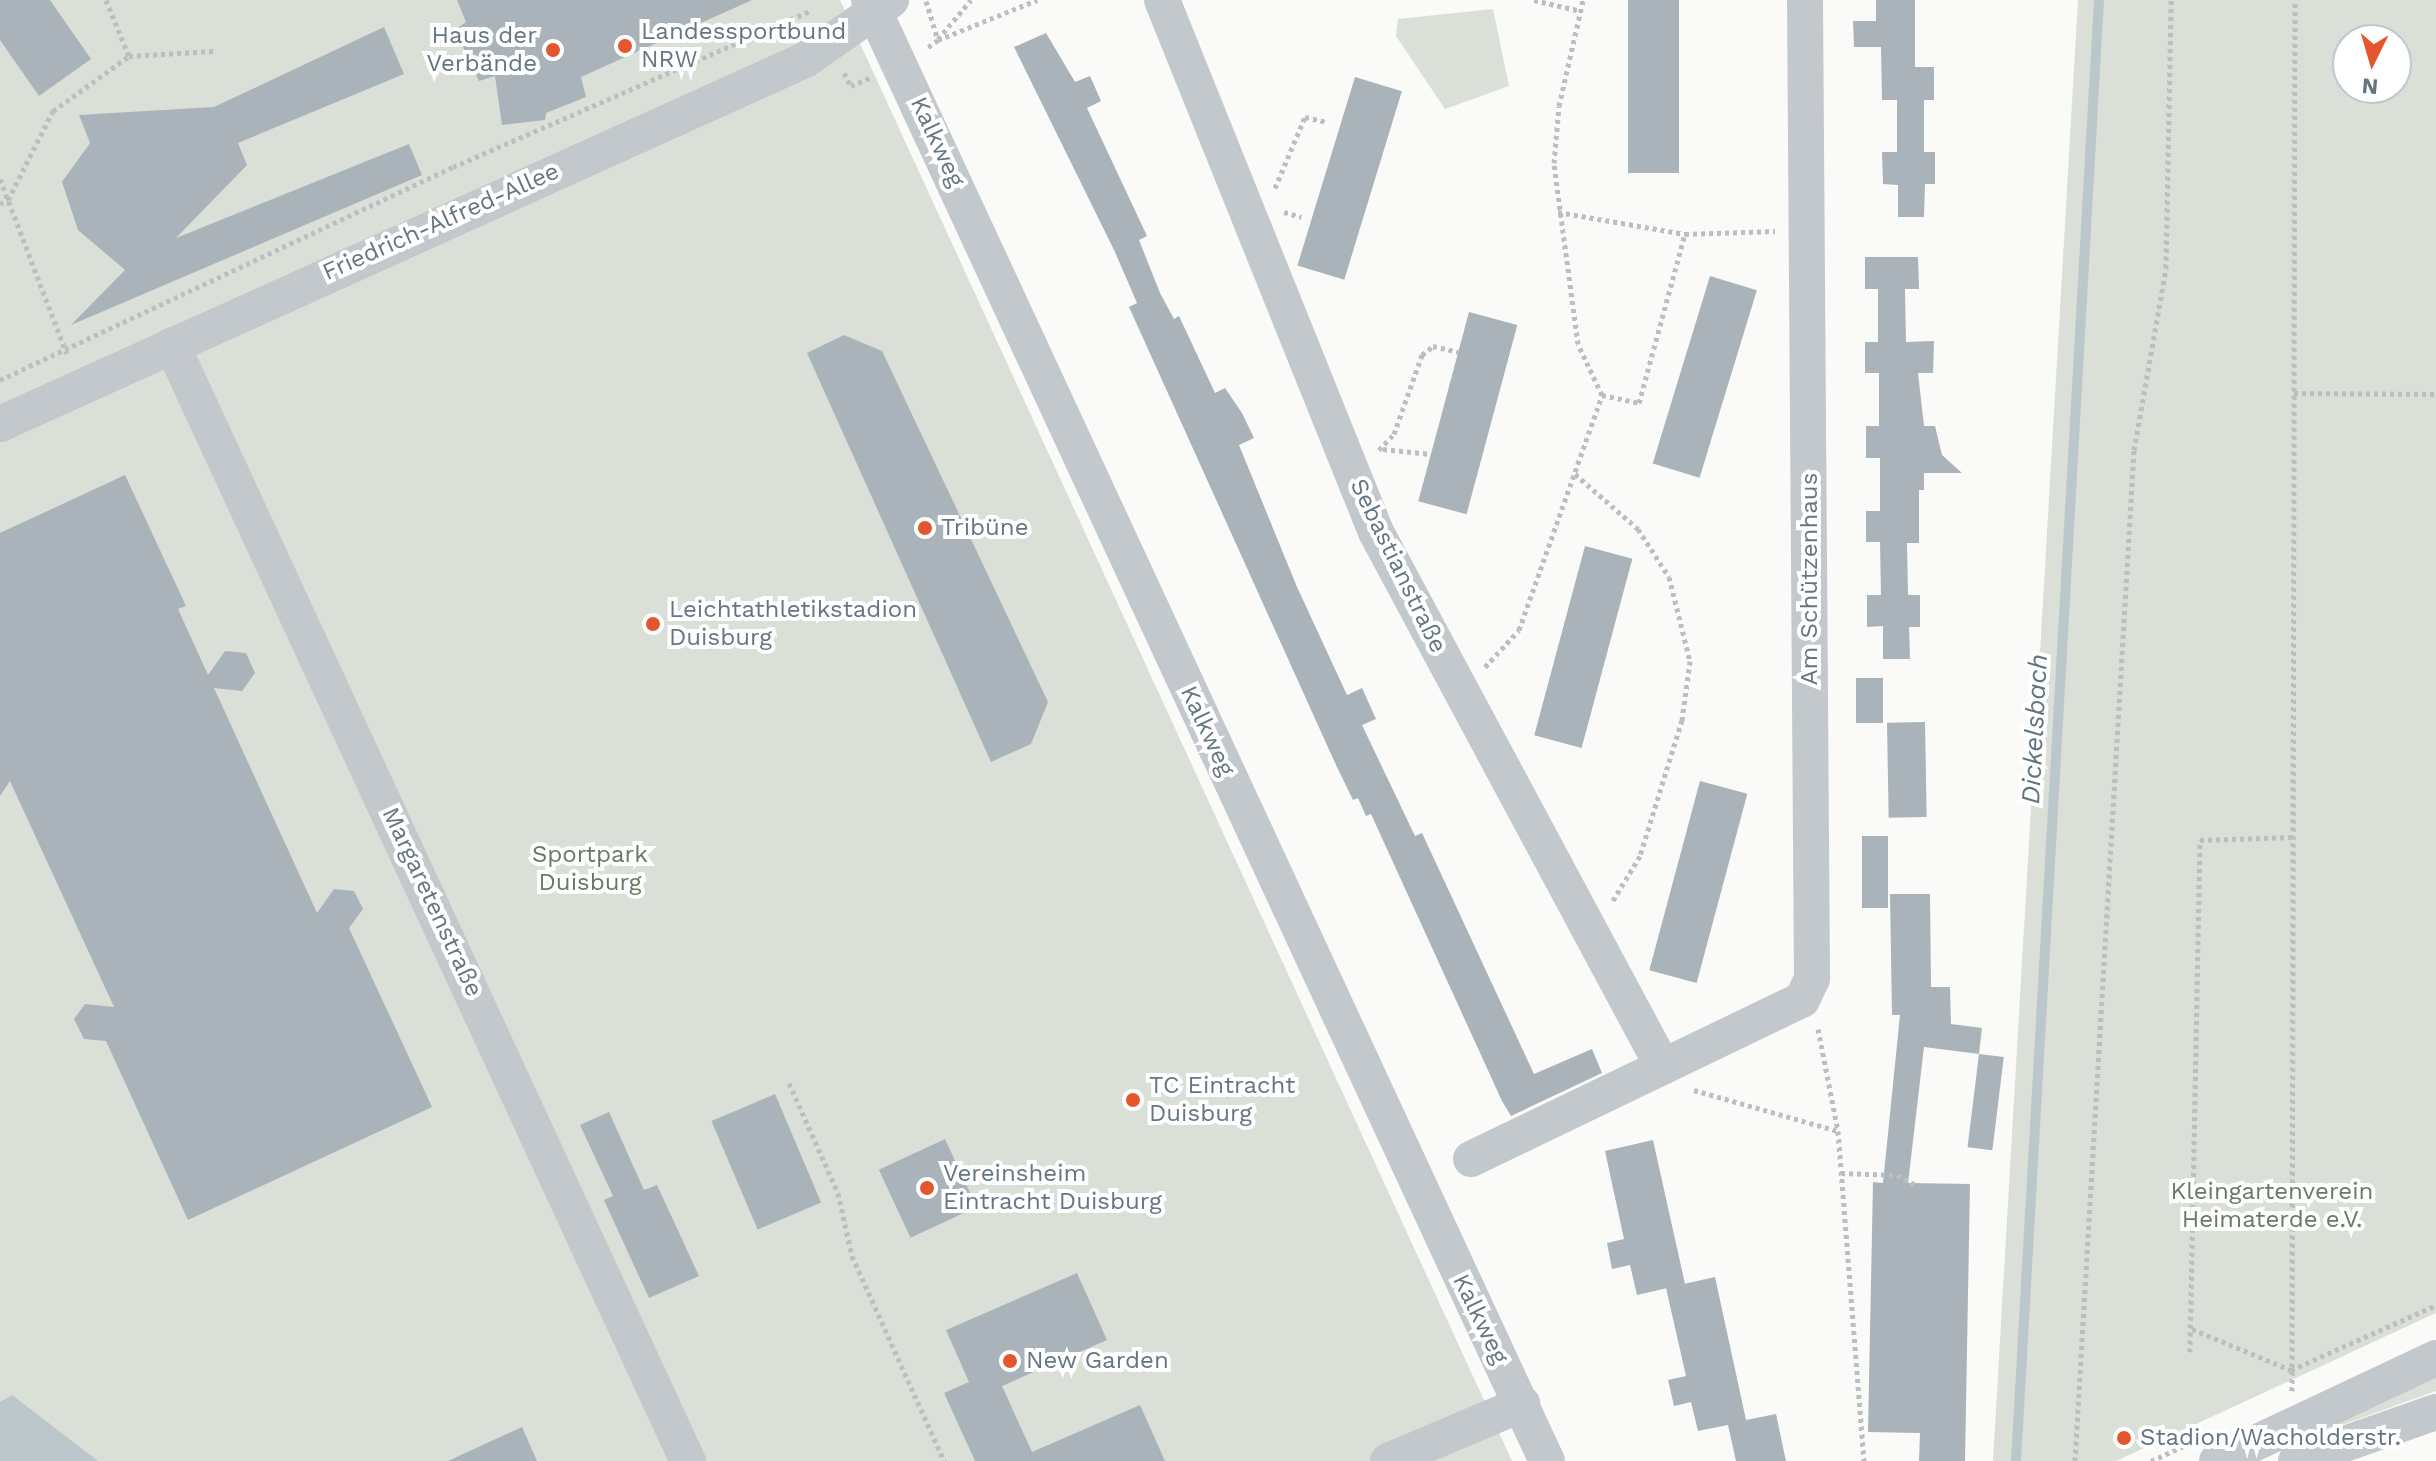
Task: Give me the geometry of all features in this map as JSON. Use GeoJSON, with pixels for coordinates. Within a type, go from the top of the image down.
{"type":"FeatureCollection","features":[{"type":"Feature","properties":{"kind":"street","name":"Sebastianstraße"},"geometry":{"type":"LineString","coordinates":[[1162,0],[1376,532],[1663,1067]]}},
{"type":"Feature","properties":{"kind":"street","name":"Am Schützenhaus"},"geometry":{"type":"LineString","coordinates":[[1802,1000],[1812,979],[1805,0]]}},
{"type":"Feature","properties":{"kind":"street","name":"Friedrich-Alfred-Allee"},"geometry":{"type":"LineString","coordinates":[[0,424],[805,60],[879,4]]}},
{"type":"Feature","properties":{"kind":"street","name":"Kalkweg"},"geometry":{"type":"LineString","coordinates":[[879,4],[1394,1139],[1547,1461]]}},
{"type":"Feature","properties":{"kind":"street","name":"Margaretenstraße"},"geometry":{"type":"LineString","coordinates":[[172,345],[688,1461]]}},
{"type":"Feature","properties":{"kind":"street"},"geometry":{"type":"LineString","coordinates":[[1471,1159],[1802,1000]]}},
{"type":"Feature","properties":{"kind":"street"},"geometry":{"type":"LineString","coordinates":[[2217,1461],[2436,1358]]}},
{"type":"Feature","properties":{"kind":"street"},"geometry":{"type":"LineString","coordinates":[[1388,1461],[1522,1404]]}},
{"type":"Feature","properties":{"kind":"street"},"geometry":{"type":"LineString","coordinates":[[2296,1461],[2436,1412]]}},
{"type":"Feature","properties":{"kind":"path"},"geometry":{"type":"LineString","coordinates":[[106,0],[129,56]]}},
{"type":"Feature","properties":{"kind":"path"},"geometry":{"type":"LineString","coordinates":[[971,0],[938,40],[1037,0]]}},
{"type":"Feature","properties":{"kind":"path"},"geometry":{"type":"LineString","coordinates":[[1534,0],[1581,11]]}},
{"type":"Feature","properties":{"kind":"path"},"geometry":{"type":"LineString","coordinates":[[1458,687],[1494,661],[1519,630],[1602,395],[1578,344],[1558,212],[1559,106],[1583,0]]}},
{"type":"Feature","properties":{"kind":"path"},"geometry":{"type":"LineString","coordinates":[[2075,1461],[2134,450],[2166,268],[2171,0]]}},
{"type":"Feature","properties":{"kind":"path"},"geometry":{"type":"LineString","coordinates":[[2291,1380],[2295,0]]}},
{"type":"Feature","properties":{"kind":"path"},"geometry":{"type":"LineString","coordinates":[[0,380],[66,353],[453,167],[813,10]]}},
{"type":"Feature","properties":{"kind":"path"},"geometry":{"type":"LineString","coordinates":[[0,204],[8,200],[53,111],[129,56],[214,51]]}},
{"type":"Feature","properties":{"kind":"path"},"geometry":{"type":"LineString","coordinates":[[1249,216],[1267,207],[1305,117],[1327,122]]}},
{"type":"Feature","properties":{"kind":"path"},"geometry":{"type":"LineString","coordinates":[[0,179],[80,387]]}},
{"type":"Feature","properties":{"kind":"path"},"geometry":{"type":"LineString","coordinates":[[1558,212],[1685,234],[1807,230]]}},
{"type":"Feature","properties":{"kind":"path"},"geometry":{"type":"LineString","coordinates":[[1602,395],[1639,403],[1685,234]]}},
{"type":"Feature","properties":{"kind":"path"},"geometry":{"type":"LineString","coordinates":[[1350,465],[1382,449],[1394,434],[1422,355],[1433,346],[1458,352]]}},
{"type":"Feature","properties":{"kind":"path"},"geometry":{"type":"LineString","coordinates":[[2294,393],[2436,394]]}},
{"type":"Feature","properties":{"kind":"path"},"geometry":{"type":"LineString","coordinates":[[1382,449],[1431,454]]}},
{"type":"Feature","properties":{"kind":"path"},"geometry":{"type":"LineString","coordinates":[[1575,474],[1638,529],[1669,577],[1690,661],[1682,720],[1640,856],[1618,896],[1584,921]]}},
{"type":"Feature","properties":{"kind":"path"},"geometry":{"type":"LineString","coordinates":[[2190,1352],[2200,840],[2293,837]]}},
{"type":"Feature","properties":{"kind":"path"},"geometry":{"type":"LineString","coordinates":[[1802,1000],[1817,1025],[1838,1131],[1864,1461]]}},
{"type":"Feature","properties":{"kind":"path"},"geometry":{"type":"LineString","coordinates":[[1663,1067],[1676,1085],[1838,1131]]}},
{"type":"Feature","properties":{"kind":"path"},"geometry":{"type":"LineString","coordinates":[[789,1083],[838,1193],[852,1256],[944,1461]]}},
{"type":"Feature","properties":{"kind":"path"},"geometry":{"type":"LineString","coordinates":[[1841,1173],[1897,1175],[1914,1184]]}},
{"type":"Feature","properties":{"kind":"path"},"geometry":{"type":"LineString","coordinates":[[2192,1329],[2291,1370],[2436,1305]]}},
{"type":"Feature","properties":{"kind":"green space","name":"Sportpark Duisburg"},"geometry":{"type":"Polygon","coordinates":[[[0,0],[840,0],[1512,1461],[0,1461],[0,0]]]}},
{"type":"Feature","properties":{"kind":"green space","name":"Kleingartenverein Heimaterde e.V."},"geometry":{"type":"Polygon","coordinates":[[[2078,0],[2436,0],[2436,1313],[2116,1461],[1993,1461],[2078,0]]]}},
{"type":"Feature","properties":{"kind":"green space"},"geometry":{"type":"Polygon","coordinates":[[[1493,9],[1509,86],[1445,109],[1396,36],[1398,19],[1493,9]]]}},
{"type":"Feature","properties":{"kind":"green space"},"geometry":{"type":"Polygon","coordinates":[[[2436,1374],[2436,1391],[2339,1426],[2336,1418],[2436,1374]]]}},
{"type":"Feature","properties":{"kind":"shaded area"},"geometry":{"type":"Polygon","coordinates":[[[12,1395],[98,1461],[0,1461],[0,1402],[12,1395]]]}},
{"type":"Feature","properties":{"kind":"building"},"geometry":{"type":"Polygon","coordinates":[[[0,0],[50,0],[91,59],[39,96],[0,40],[0,0]]]}},
{"type":"Feature","properties":{"kind":"building","name":"Haus der Verbände"},"geometry":{"type":"Polygon","coordinates":[[[457,0],[752,0],[581,77],[586,97],[546,113],[545,120],[502,125],[495,76],[479,81],[455,30],[466,22],[457,0]]]}},
{"type":"Feature","properties":{"kind":"building"},"geometry":{"type":"Polygon","coordinates":[[[1628,0],[1679,0],[1679,173],[1628,173],[1628,0]]]}},
{"type":"Feature","properties":{"kind":"building"},"geometry":{"type":"Polygon","coordinates":[[[1876,0],[1915,0],[1915,67],[1934,67],[1934,100],[1924,100],[1924,152],[1935,152],[1935,184],[1925,184],[1924,217],[1898,217],[1898,185],[1883,184],[1882,152],[1897,152],[1897,100],[1882,100],[1881,47],[1854,47],[1853,21],[1876,21],[1876,0]]]}},
{"type":"Feature","properties":{"kind":"building"},"geometry":{"type":"Polygon","coordinates":[[[384,27],[404,74],[238,143],[247,165],[176,238],[409,144],[422,175],[71,325],[125,270],[78,230],[62,182],[90,143],[79,115],[214,107],[384,27]]]}},
{"type":"Feature","properties":{"kind":"building"},"geometry":{"type":"Polygon","coordinates":[[[1046,33],[1075,82],[1090,76],[1101,101],[1087,108],[1147,236],[1139,240],[1160,293],[1174,319],[1179,316],[1215,393],[1225,388],[1254,438],[1239,445],[1297,587],[1347,695],[1362,688],[1376,719],[1362,725],[1415,836],[1422,833],[1534,1074],[1592,1049],[1602,1073],[1511,1116],[1502,1101],[1371,814],[1366,816],[1358,798],[1353,800],[1336,765],[1129,307],[1137,303],[1115,252],[1014,47],[1046,33]]]}},
{"type":"Feature","properties":{"kind":"building"},"geometry":{"type":"Polygon","coordinates":[[[1355,77],[1402,91],[1344,280],[1297,265],[1355,77]]]}},
{"type":"Feature","properties":{"kind":"building"},"geometry":{"type":"Polygon","coordinates":[[[1865,257],[1918,257],[1919,289],[1905,289],[1906,342],[1934,341],[1933,373],[1918,373],[1924,426],[1935,426],[1942,455],[1962,473],[1924,473],[1924,490],[1919,490],[1919,543],[1907,543],[1908,595],[1920,595],[1920,627],[1909,627],[1910,659],[1883,659],[1883,626],[1867,627],[1867,595],[1881,595],[1880,542],[1866,542],[1866,511],[1880,511],[1880,458],[1866,458],[1866,426],[1879,426],[1879,373],[1865,373],[1865,342],[1878,342],[1878,289],[1865,289],[1865,257]]]}},
{"type":"Feature","properties":{"kind":"building"},"geometry":{"type":"Polygon","coordinates":[[[1710,276],[1757,290],[1700,478],[1653,463],[1710,276]]]}},
{"type":"Feature","properties":{"kind":"building"},"geometry":{"type":"Polygon","coordinates":[[[1469,312],[1517,325],[1467,514],[1418,501],[1469,312]]]}},
{"type":"Feature","properties":{"kind":"building","name":"Tribüne"},"geometry":{"type":"Polygon","coordinates":[[[844,335],[882,351],[1048,702],[1031,744],[991,762],[807,353],[844,335]]]}},
{"type":"Feature","properties":{"kind":"building"},"geometry":{"type":"Polygon","coordinates":[[[125,475],[186,606],[178,609],[208,675],[225,651],[246,653],[255,673],[242,691],[214,688],[317,913],[334,889],[354,891],[363,909],[349,928],[432,1107],[188,1220],[106,1041],[84,1039],[74,1019],[85,1004],[114,1007],[10,781],[0,796],[0,533],[125,475]]]}},
{"type":"Feature","properties":{"kind":"building"},"geometry":{"type":"Polygon","coordinates":[[[1585,546],[1632,559],[1582,748],[1534,735],[1585,546]]]}},
{"type":"Feature","properties":{"kind":"building"},"geometry":{"type":"Polygon","coordinates":[[[1856,678],[1883,678],[1883,723],[1856,723],[1856,678]]]}},
{"type":"Feature","properties":{"kind":"building"},"geometry":{"type":"Polygon","coordinates":[[[1925,722],[1927,817],[1889,818],[1887,723],[1925,722]]]}},
{"type":"Feature","properties":{"kind":"building"},"geometry":{"type":"Polygon","coordinates":[[[1700,781],[1747,794],[1697,983],[1649,970],[1700,781]]]}},
{"type":"Feature","properties":{"kind":"building"},"geometry":{"type":"Polygon","coordinates":[[[1862,836],[1888,836],[1888,908],[1862,908],[1862,836]]]}},
{"type":"Feature","properties":{"kind":"building"},"geometry":{"type":"Polygon","coordinates":[[[1890,894],[1930,894],[1931,987],[1950,987],[1951,1024],[1982,1028],[1979,1054],[1924,1047],[1908,1183],[1970,1184],[1965,1461],[1919,1461],[1920,1433],[1868,1432],[1873,1182],[1883,1183],[1900,1015],[1892,1015],[1890,894]]]}},
{"type":"Feature","properties":{"kind":"building"},"geometry":{"type":"Polygon","coordinates":[[[1979,1054],[2004,1057],[1992,1150],[1968,1147],[1979,1054]]]}},
{"type":"Feature","properties":{"kind":"building"},"geometry":{"type":"Polygon","coordinates":[[[775,1094],[821,1203],[758,1230],[711,1121],[775,1094]]]}},
{"type":"Feature","properties":{"kind":"building"},"geometry":{"type":"Polygon","coordinates":[[[609,1112],[644,1190],[657,1185],[699,1276],[649,1298],[604,1200],[613,1196],[580,1125],[609,1112]]]}},
{"type":"Feature","properties":{"kind":"building","name":"Vereinsheim Eintracht Duisburg"},"geometry":{"type":"Polygon","coordinates":[[[945,1139],[977,1207],[911,1238],[879,1170],[945,1139]]]}},
{"type":"Feature","properties":{"kind":"building"},"geometry":{"type":"Polygon","coordinates":[[[1653,1140],[1685,1284],[1637,1295],[1630,1265],[1612,1269],[1607,1243],[1624,1239],[1605,1151],[1653,1140]]]}},
{"type":"Feature","properties":{"kind":"building","name":"New Garden"},"geometry":{"type":"Polygon","coordinates":[[[1077,1273],[1107,1340],[1002,1386],[1032,1452],[1140,1405],[1165,1461],[975,1461],[944,1393],[969,1382],[946,1330],[1077,1273]]]}},
{"type":"Feature","properties":{"kind":"building"},"geometry":{"type":"Polygon","coordinates":[[[1715,1277],[1746,1420],[1776,1414],[1786,1461],[1736,1461],[1728,1425],[1698,1431],[1691,1402],[1674,1406],[1668,1380],[1686,1376],[1666,1288],[1715,1277]]]}},
{"type":"Feature","properties":{"kind":"building"},"geometry":{"type":"Polygon","coordinates":[[[522,1427],[537,1461],[448,1461],[522,1427]]]}},
{"type":"Feature","properties":{"kind":"waterway","name":"Dickelsbach"},"geometry":{"type":"LineString","coordinates":[[2016,1461],[2099,0]]}},
{"type":"Feature","properties":{"kind":"place","name":"Landessportbund NRW"},"geometry":{"type":"Point","coordinates":[625,46]}},
{"type":"Feature","properties":{"kind":"place","name":"Haus der Verbände"},"geometry":{"type":"Point","coordinates":[553,50]}},
{"type":"Feature","properties":{"kind":"place","name":"Tribüne"},"geometry":{"type":"Point","coordinates":[925,528]}},
{"type":"Feature","properties":{"kind":"place","name":"Leichtathletikstadion Duisburg"},"geometry":{"type":"Point","coordinates":[653,624]}},
{"type":"Feature","properties":{"kind":"place","name":"TC Eintracht Duisburg"},"geometry":{"type":"Point","coordinates":[1133,1100]}},
{"type":"Feature","properties":{"kind":"place","name":"Vereinsheim Eintracht Duisburg"},"geometry":{"type":"Point","coordinates":[927,1188]}},
{"type":"Feature","properties":{"kind":"place","name":"New Garden"},"geometry":{"type":"Point","coordinates":[1010,1361]}},
{"type":"Feature","properties":{"kind":"place","name":"Stadion/Wacholderstr."},"geometry":{"type":"Point","coordinates":[2124,1438]}}]}
